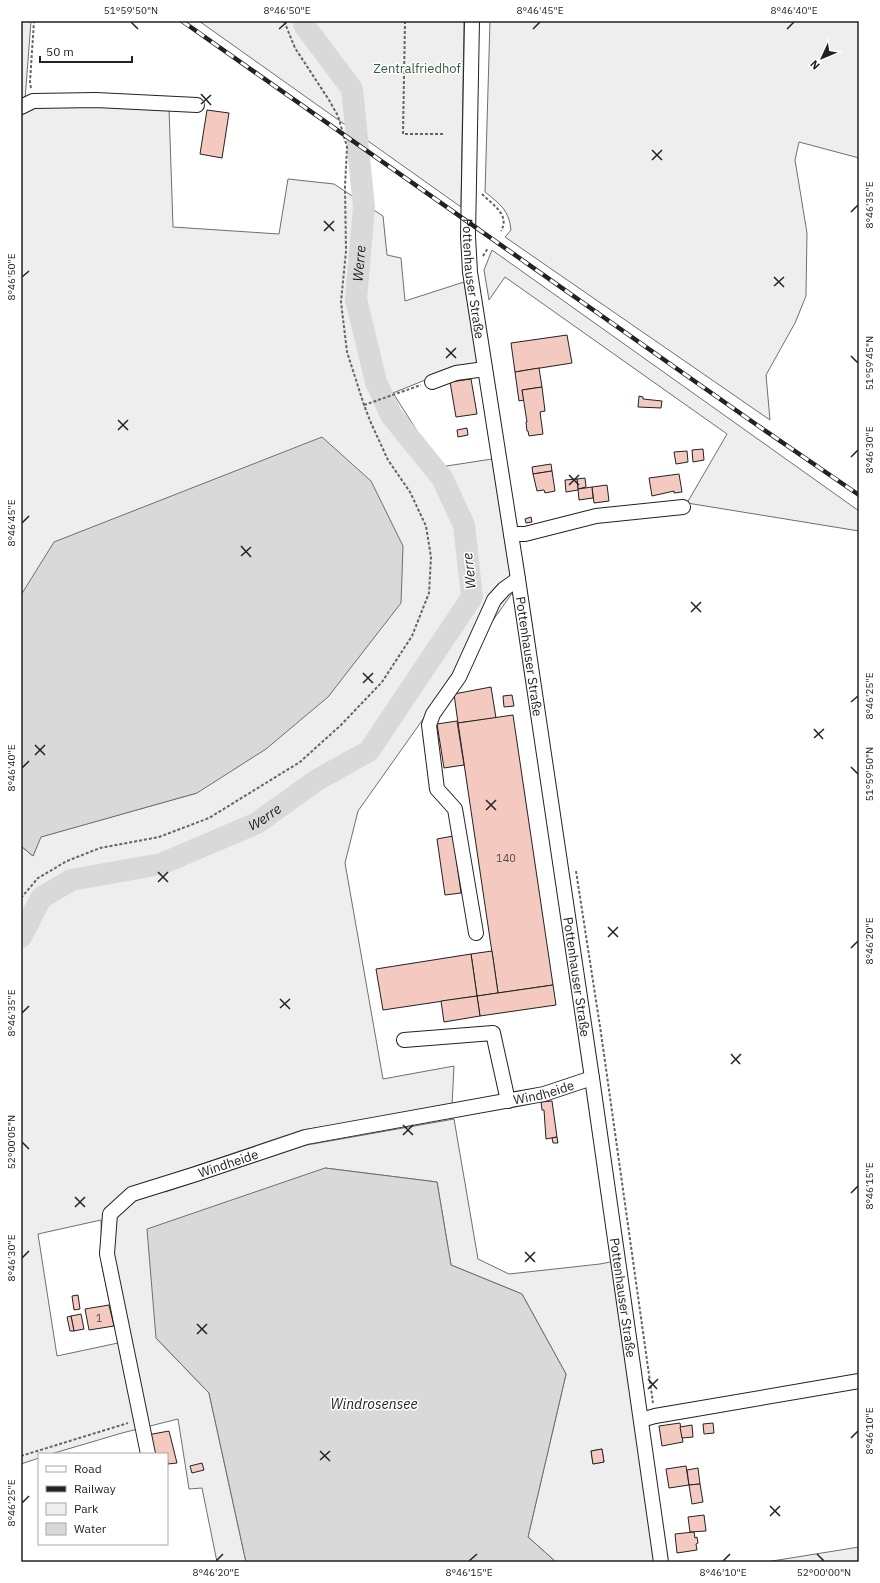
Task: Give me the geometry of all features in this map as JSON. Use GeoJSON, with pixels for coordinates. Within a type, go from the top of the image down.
{"type":"FeatureCollection","features":[{"type":"Feature","properties":{"kind":"street","name":"Pottenhauser Straße"},"geometry":{"type":"LineString","coordinates":[[472,21],[468,236],[470,272],[518,579],[592,1078],[661,1562]]}},
{"type":"Feature","properties":{"kind":"street"},"geometry":{"type":"LineString","coordinates":[[27,104],[96,100],[197,105]]}},
{"type":"Feature","properties":{"kind":"street"},"geometry":{"type":"LineString","coordinates":[[432,382],[456,373],[485,369]]}},
{"type":"Feature","properties":{"kind":"street"},"geometry":{"type":"LineString","coordinates":[[511,534],[525,534],[596,516],[683,507]]}},
{"type":"Feature","properties":{"kind":"street"},"geometry":{"type":"LineString","coordinates":[[476,933],[455,809],[437,788],[429,725],[433,714],[459,677],[494,600],[504,589],[518,579]]}},
{"type":"Feature","properties":{"kind":"street"},"geometry":{"type":"LineString","coordinates":[[404,1040],[493,1032],[508,1101]]}},
{"type":"Feature","properties":{"kind":"street","name":"Windheide"},"geometry":{"type":"LineString","coordinates":[[148,1453],[107,1254],[110,1214],[132,1194],[306,1137],[544,1094],[592,1078]]}},
{"type":"Feature","properties":{"kind":"street"},"geometry":{"type":"LineString","coordinates":[[641,1420],[655,1416],[859,1381]]}},
{"type":"Feature","properties":{"kind":"path"},"geometry":{"type":"LineString","coordinates":[[27,104],[34,21]]}},
{"type":"Feature","properties":{"kind":"path"},"geometry":{"type":"LineString","coordinates":[[21,898],[38,878],[67,861],[100,848],[159,837],[209,818],[254,792],[300,762],[341,725],[382,682],[412,636],[429,594],[431,557],[426,526],[410,492],[388,460],[364,405],[347,352],[341,302],[346,251],[345,187],[347,147],[338,116],[295,48],[284,21]]}},
{"type":"Feature","properties":{"kind":"path"},"geometry":{"type":"LineString","coordinates":[[405,21],[402,134],[444,134]]}},
{"type":"Feature","properties":{"kind":"path"},"geometry":{"type":"LineString","coordinates":[[481,193],[504,216],[505,224],[501,231]]}},
{"type":"Feature","properties":{"kind":"path"},"geometry":{"type":"LineString","coordinates":[[364,405],[432,382]]}},
{"type":"Feature","properties":{"kind":"path"},"geometry":{"type":"LineString","coordinates":[[21,1456],[141,1419]]}},
{"type":"Feature","properties":{"kind":"green space"},"geometry":{"type":"Polygon","coordinates":[[[21,21],[31,21],[25,100],[169,108],[173,227],[279,234],[288,179],[334,184],[383,216],[387,255],[401,258],[405,301],[464,282],[478,363],[440,374],[393,393],[440,467],[492,459],[513,592],[358,811],[345,863],[383,1079],[454,1066],[452,1106],[302,1130],[157,1179],[165,1192],[307,1145],[454,1119],[478,1259],[509,1274],[615,1261],[656,1562],[556,1562],[528,1537],[566,1374],[522,1294],[451,1265],[437,1182],[325,1168],[156,1338],[209,1393],[246,1562],[217,1562],[202,1488],[189,1489],[178,1419],[122,1433],[54,1453],[38,1453],[38,1458],[21,1464],[21,846],[33,856],[40,837],[197,793],[21,595],[21,21]],[[101,1220],[38,1234],[57,1356],[118,1343],[102,1266],[101,1220]],[[602,1449],[591,1451],[593,1464],[604,1462],[602,1449]]]}},
{"type":"Feature","properties":{"kind":"green space","name":"Zentralfriedhof"},"geometry":{"type":"Polygon","coordinates":[[[199,21],[464,21],[461,207],[199,21]]]}},
{"type":"Feature","properties":{"kind":"green space"},"geometry":{"type":"Polygon","coordinates":[[[490,21],[859,21],[859,158],[799,142],[795,160],[807,233],[806,296],[795,323],[766,375],[770,420],[505,237],[511,230],[506,212],[485,192],[490,21]]]}},
{"type":"Feature","properties":{"kind":"green space"},"geometry":{"type":"Polygon","coordinates":[[[492,250],[859,511],[859,531],[687,503],[727,434],[505,277],[489,300],[484,270],[492,250]]]}},
{"type":"Feature","properties":{"kind":"green space"},"geometry":{"type":"Polygon","coordinates":[[[859,1547],[859,1562],[772,1562],[772,1561],[859,1547]]]}},
{"type":"Feature","properties":{"kind":"water"},"geometry":{"type":"Polygon","coordinates":[[[322,437],[371,481],[403,546],[401,603],[328,697],[266,749],[197,793],[41,837],[33,856],[21,846],[21,595],[54,542],[322,437]]]}},
{"type":"Feature","properties":{"kind":"water","name":"Windrosensee"},"geometry":{"type":"Polygon","coordinates":[[[325,1168],[437,1182],[451,1265],[522,1294],[566,1374],[528,1537],[556,1562],[246,1562],[209,1393],[156,1338],[147,1229],[325,1168]]]}},
{"type":"Feature","properties":{"kind":"building"},"geometry":{"type":"Polygon","coordinates":[[[207,110],[229,113],[222,158],[200,154],[207,110]]]}},
{"type":"Feature","properties":{"kind":"building"},"geometry":{"type":"Polygon","coordinates":[[[567,335],[572,363],[515,372],[511,343],[567,335]]]}},
{"type":"Feature","properties":{"kind":"building"},"geometry":{"type":"Polygon","coordinates":[[[539,368],[542,387],[522,390],[524,400],[519,401],[515,372],[539,368]]]}},
{"type":"Feature","properties":{"kind":"building"},"geometry":{"type":"Polygon","coordinates":[[[471,379],[477,414],[456,417],[450,382],[471,379]]]}},
{"type":"Feature","properties":{"kind":"building"},"geometry":{"type":"Polygon","coordinates":[[[542,387],[545,411],[540,412],[543,434],[529,436],[527,431],[522,390],[542,387]]]}},
{"type":"Feature","properties":{"kind":"building"},"geometry":{"type":"Polygon","coordinates":[[[639,396],[643,397],[643,399],[662,401],[661,408],[638,407],[639,396]]]}},
{"type":"Feature","properties":{"kind":"building"},"geometry":{"type":"Polygon","coordinates":[[[467,428],[468,435],[458,437],[457,430],[467,428]]]}},
{"type":"Feature","properties":{"kind":"building"},"geometry":{"type":"Polygon","coordinates":[[[703,449],[704,460],[693,462],[692,450],[703,449]]]}},
{"type":"Feature","properties":{"kind":"building"},"geometry":{"type":"Polygon","coordinates":[[[687,451],[688,462],[676,464],[674,452],[687,451]]]}},
{"type":"Feature","properties":{"kind":"building"},"geometry":{"type":"Polygon","coordinates":[[[551,464],[552,471],[533,474],[532,467],[551,464]]]}},
{"type":"Feature","properties":{"kind":"building"},"geometry":{"type":"Polygon","coordinates":[[[552,471],[555,491],[545,493],[544,490],[537,491],[533,474],[552,471]]]}},
{"type":"Feature","properties":{"kind":"building"},"geometry":{"type":"Polygon","coordinates":[[[679,474],[682,492],[674,493],[674,491],[652,496],[649,478],[679,474]]]}},
{"type":"Feature","properties":{"kind":"building"},"geometry":{"type":"Polygon","coordinates":[[[585,478],[586,487],[578,489],[577,479],[585,478]]]}},
{"type":"Feature","properties":{"kind":"building"},"geometry":{"type":"Polygon","coordinates":[[[577,479],[578,490],[566,492],[565,480],[577,479]]]}},
{"type":"Feature","properties":{"kind":"building"},"geometry":{"type":"Polygon","coordinates":[[[607,485],[609,501],[594,503],[592,487],[607,485]]]}},
{"type":"Feature","properties":{"kind":"building"},"geometry":{"type":"Polygon","coordinates":[[[592,487],[593,498],[579,500],[578,489],[592,487]]]}},
{"type":"Feature","properties":{"kind":"building"},"geometry":{"type":"Polygon","coordinates":[[[531,517],[532,522],[526,523],[525,519],[531,517]]]}},
{"type":"Feature","properties":{"kind":"building"},"geometry":{"type":"Polygon","coordinates":[[[491,687],[496,718],[458,723],[454,694],[491,687]]]}},
{"type":"Feature","properties":{"kind":"building"},"geometry":{"type":"Polygon","coordinates":[[[512,695],[514,706],[504,707],[503,696],[512,695]]]}},
{"type":"Feature","properties":{"kind":"building"},"geometry":{"type":"Polygon","coordinates":[[[513,715],[553,985],[498,993],[458,723],[513,715]]]}},
{"type":"Feature","properties":{"kind":"building"},"geometry":{"type":"Polygon","coordinates":[[[457,721],[464,765],[444,768],[437,724],[457,721]]]}},
{"type":"Feature","properties":{"kind":"building"},"geometry":{"type":"Polygon","coordinates":[[[453,836],[461,893],[445,895],[437,839],[453,836]]]}},
{"type":"Feature","properties":{"kind":"building"},"geometry":{"type":"Polygon","coordinates":[[[492,951],[498,993],[477,996],[471,954],[492,951]]]}},
{"type":"Feature","properties":{"kind":"building"},"geometry":{"type":"Polygon","coordinates":[[[471,954],[477,996],[383,1010],[376,969],[471,954]]]}},
{"type":"Feature","properties":{"kind":"building"},"geometry":{"type":"Polygon","coordinates":[[[553,985],[556,1005],[480,1016],[477,996],[553,985]]]}},
{"type":"Feature","properties":{"kind":"building"},"geometry":{"type":"Polygon","coordinates":[[[477,996],[480,1016],[444,1022],[441,1001],[477,996]]]}},
{"type":"Feature","properties":{"kind":"building"},"geometry":{"type":"Polygon","coordinates":[[[552,1101],[557,1137],[546,1139],[544,1110],[542,1110],[541,1102],[552,1101]]]}},
{"type":"Feature","properties":{"kind":"building"},"geometry":{"type":"Polygon","coordinates":[[[557,1137],[558,1143],[553,1143],[552,1138],[557,1137]]]}},
{"type":"Feature","properties":{"kind":"building"},"geometry":{"type":"Polygon","coordinates":[[[78,1295],[80,1309],[74,1310],[72,1296],[78,1295]]]}},
{"type":"Feature","properties":{"kind":"building"},"geometry":{"type":"Polygon","coordinates":[[[109,1305],[114,1326],[89,1330],[85,1309],[109,1305]]]}},
{"type":"Feature","properties":{"kind":"building"},"geometry":{"type":"Polygon","coordinates":[[[81,1314],[84,1329],[74,1331],[71,1316],[81,1314]]]}},
{"type":"Feature","properties":{"kind":"building"},"geometry":{"type":"Polygon","coordinates":[[[71,1316],[74,1331],[70,1331],[67,1317],[71,1316]]]}},
{"type":"Feature","properties":{"kind":"building"},"geometry":{"type":"Polygon","coordinates":[[[680,1423],[683,1442],[662,1446],[659,1426],[680,1423]]]}},
{"type":"Feature","properties":{"kind":"building"},"geometry":{"type":"Polygon","coordinates":[[[713,1423],[714,1433],[704,1434],[703,1424],[713,1423]]]}},
{"type":"Feature","properties":{"kind":"building"},"geometry":{"type":"Polygon","coordinates":[[[692,1425],[693,1437],[682,1438],[680,1427],[692,1425]]]}},
{"type":"Feature","properties":{"kind":"building"},"geometry":{"type":"Polygon","coordinates":[[[169,1431],[177,1463],[168,1464],[168,1453],[151,1453],[147,1435],[169,1431]]]}},
{"type":"Feature","properties":{"kind":"building"},"geometry":{"type":"Polygon","coordinates":[[[602,1449],[604,1462],[593,1464],[591,1451],[602,1449]]]}},
{"type":"Feature","properties":{"kind":"building"},"geometry":{"type":"Polygon","coordinates":[[[202,1463],[204,1470],[192,1473],[190,1466],[202,1463]]]}},
{"type":"Feature","properties":{"kind":"building"},"geometry":{"type":"Polygon","coordinates":[[[686,1466],[689,1485],[669,1488],[666,1469],[686,1466]]]}},
{"type":"Feature","properties":{"kind":"building"},"geometry":{"type":"Polygon","coordinates":[[[698,1468],[700,1484],[689,1485],[687,1470],[698,1468]]]}},
{"type":"Feature","properties":{"kind":"building"},"geometry":{"type":"Polygon","coordinates":[[[700,1484],[703,1502],[692,1504],[689,1485],[700,1484]]]}},
{"type":"Feature","properties":{"kind":"building"},"geometry":{"type":"Polygon","coordinates":[[[704,1515],[706,1531],[690,1532],[688,1517],[704,1515]]]}},
{"type":"Feature","properties":{"kind":"building"},"geometry":{"type":"Polygon","coordinates":[[[694,1532],[698,1543],[696,1544],[697,1550],[677,1553],[675,1534],[694,1532]]]}},
{"type":"Feature","properties":{"kind":"waterway","name":"Werre"},"geometry":{"type":"LineString","coordinates":[[21,937],[41,898],[71,880],[161,864],[257,823],[317,780],[369,751],[472,597],[464,525],[442,478],[391,415],[376,382],[356,299],[364,207],[352,89],[304,25],[304,21]]}},
{"type":"Feature","properties":{"kind":"railway"},"geometry":{"type":"LineString","coordinates":[[182,21],[859,495]]}}]}
